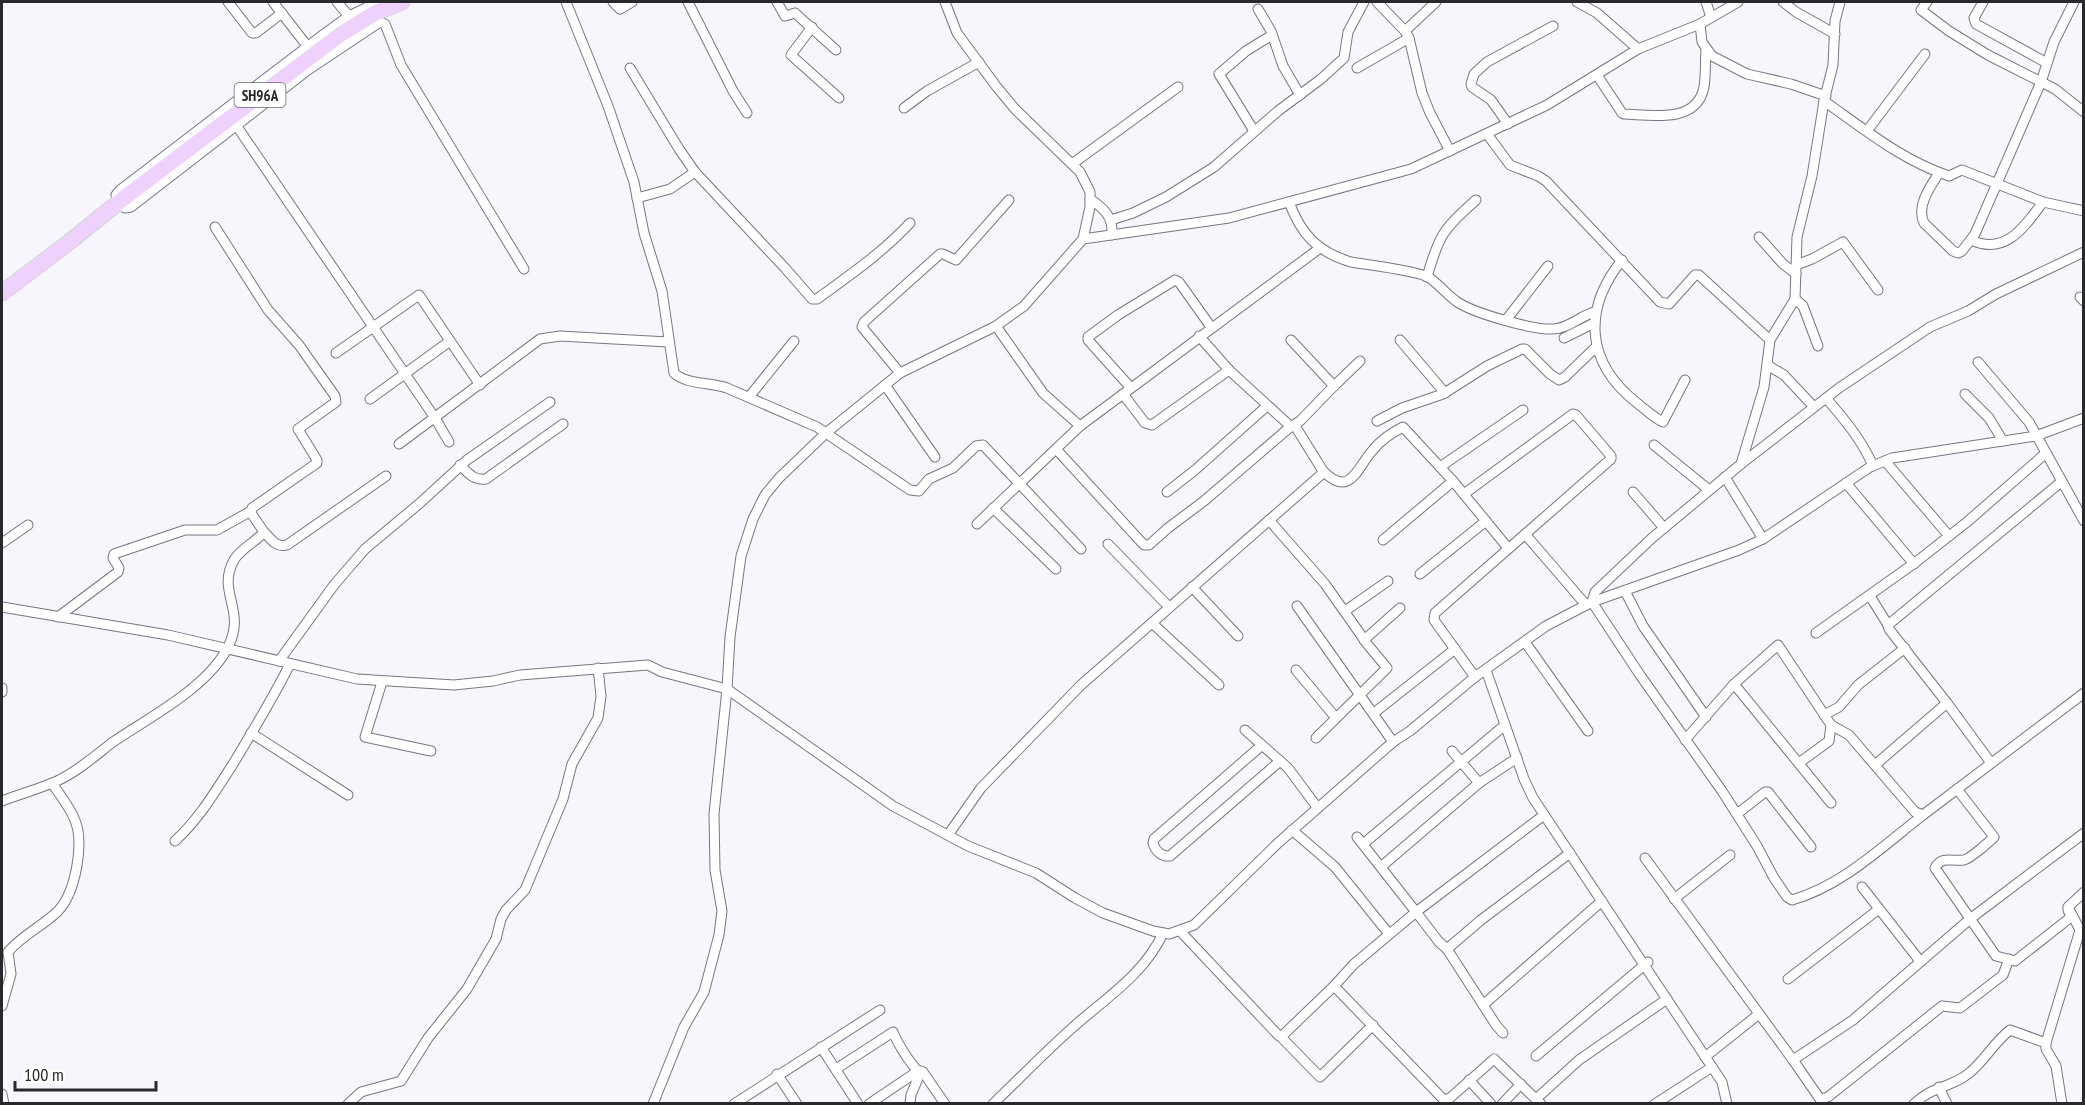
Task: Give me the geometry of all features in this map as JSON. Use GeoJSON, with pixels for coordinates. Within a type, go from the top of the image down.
{"type":"FeatureCollection","features":[{"type":"Feature","properties":{"kind":"main road","name":"SH96A"},"geometry":{"type":"LineString","coordinates":[[2,293],[341,34],[375,13],[402,2]]}},
{"type":"Feature","properties":{"kind":"street"},"geometry":{"type":"LineString","coordinates":[[228,2],[252,33],[256,33],[282,13]]}},
{"type":"Feature","properties":{"kind":"street"},"geometry":{"type":"LineString","coordinates":[[273,2],[308,47]]}},
{"type":"Feature","properties":{"kind":"street"},"geometry":{"type":"LineString","coordinates":[[337,2],[349,16]]}},
{"type":"Feature","properties":{"kind":"street"},"geometry":{"type":"LineString","coordinates":[[378,2],[349,16],[116,195],[125,208],[131,207],[308,70],[377,22],[385,24],[401,65],[524,269]]}},
{"type":"Feature","properties":{"kind":"street"},"geometry":{"type":"LineString","coordinates":[[566,2],[608,106],[634,182],[644,233],[662,291],[672,370],[677,376],[682,379],[714,383],[811,424],[910,490],[919,491],[929,479],[953,468],[980,445],[983,445],[1081,549]]}},
{"type":"Feature","properties":{"kind":"street"},"geometry":{"type":"LineString","coordinates":[[613,2],[620,9],[632,2]]}},
{"type":"Feature","properties":{"kind":"street"},"geometry":{"type":"LineString","coordinates":[[688,2],[733,91],[747,113]]}},
{"type":"Feature","properties":{"kind":"street"},"geometry":{"type":"LineString","coordinates":[[777,2],[785,16],[795,13],[836,50]]}},
{"type":"Feature","properties":{"kind":"street"},"geometry":{"type":"LineString","coordinates":[[653,1104],[684,1027],[704,992],[719,935],[722,911],[715,870],[713,823],[730,637],[741,556],[753,519],[765,495],[779,478],[826,433],[900,373],[996,326],[1024,306],[1083,239],[1090,192],[1080,172],[1015,109],[957,33],[945,2]]}},
{"type":"Feature","properties":{"kind":"street"},"geometry":{"type":"LineString","coordinates":[[1111,220],[1133,213],[1190,183],[1214,167],[1254,131],[1321,80],[1344,58],[1348,32],[1364,2]]}},
{"type":"Feature","properties":{"kind":"street"},"geometry":{"type":"LineString","coordinates":[[1377,2],[1407,34],[1422,93],[1450,151]]}},
{"type":"Feature","properties":{"kind":"street"},"geometry":{"type":"LineString","coordinates":[[1357,68],[1407,34],[1436,2]]}},
{"type":"Feature","properties":{"kind":"street"},"geometry":{"type":"LineString","coordinates":[[1577,2],[1597,13],[1638,50]]}},
{"type":"Feature","properties":{"kind":"street"},"geometry":{"type":"LineString","coordinates":[[1707,2],[1711,17]]}},
{"type":"Feature","properties":{"kind":"street"},"geometry":{"type":"LineString","coordinates":[[1083,239],[1228,218],[1411,170],[1547,105],[1638,50],[1700,24],[1738,2]]}},
{"type":"Feature","properties":{"kind":"street"},"geometry":{"type":"LineString","coordinates":[[1783,2],[1835,34]]}},
{"type":"Feature","properties":{"kind":"street"},"geometry":{"type":"LineString","coordinates":[[1741,464],[1764,387],[1770,340],[1795,299],[1797,237],[1812,176],[1833,65],[1835,21],[1840,2]]}},
{"type":"Feature","properties":{"kind":"street"},"geometry":{"type":"LineString","coordinates":[[1927,2],[1922,10],[1949,32],[2055,89],[2084,112]]}},
{"type":"Feature","properties":{"kind":"street"},"geometry":{"type":"LineString","coordinates":[[1983,2],[1974,18],[1976,24],[2046,63]]}},
{"type":"Feature","properties":{"kind":"street"},"geometry":{"type":"LineString","coordinates":[[1939,173],[1927,193],[1921,218],[1956,253],[1962,251],[1971,240],[2074,2]]}},
{"type":"Feature","properties":{"kind":"street"},"geometry":{"type":"LineString","coordinates":[[1258,9],[1272,35],[1283,66],[1300,95]]}},
{"type":"Feature","properties":{"kind":"street"},"geometry":{"type":"LineString","coordinates":[[1700,24],[1702,42],[1712,56],[1747,74],[1791,84],[1825,99],[1913,162],[1952,176],[1962,170],[2043,202],[2084,211]]}},
{"type":"Feature","properties":{"kind":"street"},"geometry":{"type":"LineString","coordinates":[[1508,124],[1491,100],[1472,87],[1474,74],[1487,62],[1552,26]]}},
{"type":"Feature","properties":{"kind":"street"},"geometry":{"type":"LineString","coordinates":[[812,27],[791,55],[839,98]]}},
{"type":"Feature","properties":{"kind":"street"},"geometry":{"type":"LineString","coordinates":[[1254,131],[1219,74],[1246,51],[1272,35]]}},
{"type":"Feature","properties":{"kind":"street"},"geometry":{"type":"LineString","coordinates":[[1598,75],[1624,114],[1671,115],[1686,112],[1698,103],[1702,95],[1706,49]]}},
{"type":"Feature","properties":{"kind":"street"},"geometry":{"type":"LineString","coordinates":[[1867,131],[1925,54]]}},
{"type":"Feature","properties":{"kind":"street"},"geometry":{"type":"LineString","coordinates":[[904,108],[927,91],[979,63]]}},
{"type":"Feature","properties":{"kind":"street"},"geometry":{"type":"LineString","coordinates":[[630,68],[695,172],[813,299],[817,299],[871,260],[910,223]]}},
{"type":"Feature","properties":{"kind":"street"},"geometry":{"type":"LineString","coordinates":[[1072,164],[1178,87]]}},
{"type":"Feature","properties":{"kind":"street"},"geometry":{"type":"LineString","coordinates":[[236,125],[449,442]]}},
{"type":"Feature","properties":{"kind":"street"},"geometry":{"type":"LineString","coordinates":[[1486,134],[1510,165],[1546,181],[1660,302],[1666,304],[1695,275],[1699,275],[1770,340]]}},
{"type":"Feature","properties":{"kind":"street"},"geometry":{"type":"LineString","coordinates":[[637,198],[670,189],[695,172]]}},
{"type":"Feature","properties":{"kind":"street"},"geometry":{"type":"LineString","coordinates":[[1090,199],[1102,207],[1111,220],[1137,232]]}},
{"type":"Feature","properties":{"kind":"street"},"geometry":{"type":"LineString","coordinates":[[900,373],[862,327],[863,324],[940,254],[956,260],[1009,200]]}},
{"type":"Feature","properties":{"kind":"street"},"geometry":{"type":"LineString","coordinates":[[1427,277],[1435,250],[1448,225],[1476,200]]}},
{"type":"Feature","properties":{"kind":"street"},"geometry":{"type":"LineString","coordinates":[[1289,202],[1301,231],[1320,248],[1351,262],[1427,277],[1457,302],[1472,310],[1551,330],[1561,328],[1595,312]]}},
{"type":"Feature","properties":{"kind":"street"},"geometry":{"type":"LineString","coordinates":[[1971,240],[1980,244],[1990,244],[2010,239],[2043,202]]}},
{"type":"Feature","properties":{"kind":"street"},"geometry":{"type":"LineString","coordinates":[[1111,220],[1112,235]]}},
{"type":"Feature","properties":{"kind":"street"},"geometry":{"type":"LineString","coordinates":[[58,617],[118,572],[119,568],[113,558],[114,554],[185,530],[217,530],[251,512],[252,508],[316,465],[317,460],[298,429],[336,402],[336,399],[299,345],[268,310],[215,227]]}},
{"type":"Feature","properties":{"kind":"street"},"geometry":{"type":"LineString","coordinates":[[1759,237],[1783,264],[1796,269],[1843,242],[1878,290]]}},
{"type":"Feature","properties":{"kind":"street"},"geometry":{"type":"LineString","coordinates":[[977,524],[1080,426],[1320,248]]}},
{"type":"Feature","properties":{"kind":"street"},"geometry":{"type":"LineString","coordinates":[[1589,604],[1595,592],[1664,528],[1826,398],[1930,327],[2084,252]]}},
{"type":"Feature","properties":{"kind":"street"},"geometry":{"type":"LineString","coordinates":[[1622,261],[1610,277],[1595,312],[1594,323],[1600,359],[1609,376],[1623,392],[1660,420],[1665,420],[1685,380]]}},
{"type":"Feature","properties":{"kind":"street"},"geometry":{"type":"LineString","coordinates":[[1506,320],[1548,266]]}},
{"type":"Feature","properties":{"kind":"street"},"geometry":{"type":"LineString","coordinates":[[1131,388],[1088,340],[1088,337],[1118,315],[1176,280],[1211,327]]}},
{"type":"Feature","properties":{"kind":"street"},"geometry":{"type":"LineString","coordinates":[[336,353],[372,325],[419,295],[480,385]]}},
{"type":"Feature","properties":{"kind":"street"},"geometry":{"type":"LineString","coordinates":[[1795,299],[1804,309],[1818,346]]}},
{"type":"Feature","properties":{"kind":"street"},"geometry":{"type":"LineString","coordinates":[[1564,338],[1594,323]]}},
{"type":"Feature","properties":{"kind":"street"},"geometry":{"type":"LineString","coordinates":[[996,326],[1043,393],[1080,426]]}},
{"type":"Feature","properties":{"kind":"street"},"geometry":{"type":"LineString","coordinates":[[1199,336],[1229,370],[1292,427],[1332,480],[1338,482],[1349,480],[1362,467],[1372,450],[1402,427],[1453,481],[1508,548]]}},
{"type":"Feature","properties":{"kind":"street"},"geometry":{"type":"LineString","coordinates":[[399,444],[540,339],[548,337],[668,342]]}},
{"type":"Feature","properties":{"kind":"street"},"geometry":{"type":"LineString","coordinates":[[1291,340],[1334,386]]}},
{"type":"Feature","properties":{"kind":"street"},"geometry":{"type":"LineString","coordinates":[[1400,340],[1445,393]]}},
{"type":"Feature","properties":{"kind":"street"},"geometry":{"type":"LineString","coordinates":[[370,399],[450,341]]}},
{"type":"Feature","properties":{"kind":"street"},"geometry":{"type":"LineString","coordinates":[[749,397],[794,341]]}},
{"type":"Feature","properties":{"kind":"street"},"geometry":{"type":"LineString","coordinates":[[1377,421],[1390,412],[1445,393],[1487,366],[1524,349],[1555,379],[1561,380],[1597,346]]}},
{"type":"Feature","properties":{"kind":"street"},"geometry":{"type":"LineString","coordinates":[[1056,449],[1147,546],[1292,427],[1360,361]]}},
{"type":"Feature","properties":{"kind":"street"},"geometry":{"type":"LineString","coordinates":[[1978,362],[2019,409],[2084,521]]}},
{"type":"Feature","properties":{"kind":"street"},"geometry":{"type":"LineString","coordinates":[[1767,365],[1784,375],[1814,407]]}},
{"type":"Feature","properties":{"kind":"street"},"geometry":{"type":"LineString","coordinates":[[1122,394],[1145,423],[1152,425],[1229,370]]}},
{"type":"Feature","properties":{"kind":"street"},"geometry":{"type":"LineString","coordinates":[[885,385],[934,457]]}},
{"type":"Feature","properties":{"kind":"street"},"geometry":{"type":"LineString","coordinates":[[1965,394],[1989,418],[2003,441]]}},
{"type":"Feature","properties":{"kind":"street"},"geometry":{"type":"LineString","coordinates":[[1826,398],[1853,430],[1873,466]]}},
{"type":"Feature","properties":{"kind":"street"},"geometry":{"type":"LineString","coordinates":[[279,661],[333,585],[365,549],[420,503],[460,465],[550,402]]}},
{"type":"Feature","properties":{"kind":"street"},"geometry":{"type":"LineString","coordinates":[[1167,492],[1196,470],[1267,406]]}},
{"type":"Feature","properties":{"kind":"street"},"geometry":{"type":"LineString","coordinates":[[1440,467],[1523,410]]}},
{"type":"Feature","properties":{"kind":"street"},"geometry":{"type":"LineString","coordinates":[[1464,494],[1573,414],[1611,456],[1611,459],[1435,613],[1434,620],[1475,678]]}},
{"type":"Feature","properties":{"kind":"street"},"geometry":{"type":"LineString","coordinates":[[2,607],[168,635],[357,679],[382,682],[454,685],[493,681],[520,675],[648,665],[662,672],[727,689],[893,806],[968,846],[1036,873],[1103,913],[1153,931],[1169,934],[1181,932],[1194,925],[1317,807],[1393,742],[1546,626],[1589,604],[1739,550],[1763,539],[1873,466],[1886,461],[1946,449],[2036,436],[2084,418]]}},
{"type":"Feature","properties":{"kind":"street"},"geometry":{"type":"LineString","coordinates":[[460,465],[472,477],[486,479],[563,424]]}},
{"type":"Feature","properties":{"kind":"street"},"geometry":{"type":"LineString","coordinates":[[1654,445],[1709,490]]}},
{"type":"Feature","properties":{"kind":"street"},"geometry":{"type":"LineString","coordinates":[[1816,633],[1914,564],[2046,453]]}},
{"type":"Feature","properties":{"kind":"street"},"geometry":{"type":"LineString","coordinates":[[1886,461],[1949,536]]}},
{"type":"Feature","properties":{"kind":"street"},"geometry":{"type":"LineString","coordinates":[[948,835],[992,776],[1081,685],[1324,472]]}},
{"type":"Feature","properties":{"kind":"street"},"geometry":{"type":"LineString","coordinates":[[251,512],[274,543],[287,545],[387,476]]}},
{"type":"Feature","properties":{"kind":"street"},"geometry":{"type":"LineString","coordinates":[[1725,477],[1763,539]]}},
{"type":"Feature","properties":{"kind":"street"},"geometry":{"type":"LineString","coordinates":[[1383,540],[1453,481]]}},
{"type":"Feature","properties":{"kind":"street"},"geometry":{"type":"LineString","coordinates":[[1888,625],[2061,482]]}},
{"type":"Feature","properties":{"kind":"street"},"geometry":{"type":"LineString","coordinates":[[1846,483],[1914,564]]}},
{"type":"Feature","properties":{"kind":"street"},"geometry":{"type":"LineString","coordinates":[[1633,492],[1664,528]]}},
{"type":"Feature","properties":{"kind":"street"},"geometry":{"type":"LineString","coordinates":[[993,508],[1056,569]]}},
{"type":"Feature","properties":{"kind":"street"},"geometry":{"type":"LineString","coordinates":[[1269,520],[1325,584],[1364,640],[1388,668],[1316,738]]}},
{"type":"Feature","properties":{"kind":"street"},"geometry":{"type":"LineString","coordinates":[[1420,574],[1486,521]]}},
{"type":"Feature","properties":{"kind":"street"},"geometry":{"type":"LineString","coordinates":[[2,543],[28,525]]}},
{"type":"Feature","properties":{"kind":"street"},"geometry":{"type":"LineString","coordinates":[[2,801],[59,780],[202,679],[228,649],[236,628],[236,618],[228,589],[231,567],[237,555],[264,532]]}},
{"type":"Feature","properties":{"kind":"street"},"geometry":{"type":"LineString","coordinates":[[1525,534],[1589,604],[1737,814],[1774,879],[1791,900],[1803,897],[1851,872],[1923,814],[2084,693]]}},
{"type":"Feature","properties":{"kind":"street"},"geometry":{"type":"LineString","coordinates":[[1108,544],[1169,607]]}},
{"type":"Feature","properties":{"kind":"street"},"geometry":{"type":"LineString","coordinates":[[1345,611],[1388,581]]}},
{"type":"Feature","properties":{"kind":"street"},"geometry":{"type":"LineString","coordinates":[[1192,587],[1238,636]]}},
{"type":"Feature","properties":{"kind":"street"},"geometry":{"type":"LineString","coordinates":[[1625,591],[1642,626],[1707,717]]}},
{"type":"Feature","properties":{"kind":"street"},"geometry":{"type":"LineString","coordinates":[[1870,596],[1889,629],[1991,763]]}},
{"type":"Feature","properties":{"kind":"street"},"geometry":{"type":"LineString","coordinates":[[1297,606],[1393,742]]}},
{"type":"Feature","properties":{"kind":"street"},"geometry":{"type":"LineString","coordinates":[[1364,640],[1400,608]]}},
{"type":"Feature","properties":{"kind":"street"},"geometry":{"type":"LineString","coordinates":[[1152,623],[1219,685]]}},
{"type":"Feature","properties":{"kind":"street"},"geometry":{"type":"LineString","coordinates":[[1525,642],[1588,731]]}},
{"type":"Feature","properties":{"kind":"street"},"geometry":{"type":"LineString","coordinates":[[1685,740],[1734,684],[1778,645],[1831,725],[1849,735],[1915,812],[1923,814]]}},
{"type":"Feature","properties":{"kind":"street"},"geometry":{"type":"LineString","coordinates":[[1824,715],[1839,707],[1858,685],[1905,648]]}},
{"type":"Feature","properties":{"kind":"street"},"geometry":{"type":"LineString","coordinates":[[1374,713],[1455,650]]}},
{"type":"Feature","properties":{"kind":"street"},"geometry":{"type":"LineString","coordinates":[[175,842],[201,814],[251,734],[290,663]]}},
{"type":"Feature","properties":{"kind":"street"},"geometry":{"type":"LineString","coordinates":[[348,1104],[361,1092],[393,1085],[404,1078],[428,1038],[467,989],[486,958],[496,939],[506,910],[528,884],[563,799],[572,764],[597,718],[602,696],[598,668]]}},
{"type":"Feature","properties":{"kind":"street"},"geometry":{"type":"LineString","coordinates":[[1296,670],[1336,718]]}},
{"type":"Feature","properties":{"kind":"street"},"geometry":{"type":"LineString","coordinates":[[1486,670],[1533,798],[1646,964],[1722,1082],[1727,1104]]}},
{"type":"Feature","properties":{"kind":"street"},"geometry":{"type":"LineString","coordinates":[[382,682],[365,737],[431,751]]}},
{"type":"Feature","properties":{"kind":"street"},"geometry":{"type":"LineString","coordinates":[[1734,684],[1831,803]]}},
{"type":"Feature","properties":{"kind":"street"},"geometry":{"type":"LineString","coordinates":[[1875,765],[1947,703]]}},
{"type":"Feature","properties":{"kind":"street"},"geometry":{"type":"LineString","coordinates":[[1503,1033],[1447,950],[1360,841],[1462,762],[1505,725]]}},
{"type":"Feature","properties":{"kind":"street"},"geometry":{"type":"LineString","coordinates":[[1799,763],[1829,741],[1831,725]]}},
{"type":"Feature","properties":{"kind":"street"},"geometry":{"type":"LineString","coordinates":[[1245,730],[1294,775],[1317,807]]}},
{"type":"Feature","properties":{"kind":"street"},"geometry":{"type":"LineString","coordinates":[[251,734],[348,795]]}},
{"type":"Feature","properties":{"kind":"street"},"geometry":{"type":"LineString","coordinates":[[1261,746],[1154,839],[1153,843],[1157,851],[1170,856],[1280,761]]}},
{"type":"Feature","properties":{"kind":"street"},"geometry":{"type":"LineString","coordinates":[[1452,751],[1479,783]]}},
{"type":"Feature","properties":{"kind":"street"},"geometry":{"type":"LineString","coordinates":[[1382,867],[1479,783],[1517,758]]}},
{"type":"Feature","properties":{"kind":"street"},"geometry":{"type":"LineString","coordinates":[[2,1006],[11,974],[8,952],[58,910],[70,893],[73,884],[79,853],[77,826],[52,783]]}},
{"type":"Feature","properties":{"kind":"street"},"geometry":{"type":"LineString","coordinates":[[1958,789],[1994,837],[1967,859],[1948,858],[1935,867],[1996,956],[2015,961],[2071,917],[2068,910],[2069,904],[2084,892]]}},
{"type":"Feature","properties":{"kind":"street"},"geometry":{"type":"LineString","coordinates":[[1737,814],[1768,792],[1811,847]]}},
{"type":"Feature","properties":{"kind":"street"},"geometry":{"type":"LineString","coordinates":[[1281,1036],[1354,964],[1389,934],[1544,814]]}},
{"type":"Feature","properties":{"kind":"street"},"geometry":{"type":"LineString","coordinates":[[1292,830],[1335,867],[1389,934]]}},
{"type":"Feature","properties":{"kind":"street"},"geometry":{"type":"LineString","coordinates":[[1793,1060],[1853,1020],[1970,920],[2084,833]]}},
{"type":"Feature","properties":{"kind":"street"},"geometry":{"type":"LineString","coordinates":[[1447,950],[1481,920],[1570,853]]}},
{"type":"Feature","properties":{"kind":"street"},"geometry":{"type":"LineString","coordinates":[[1674,899],[1730,855]]}},
{"type":"Feature","properties":{"kind":"street"},"geometry":{"type":"LineString","coordinates":[[1645,858],[1793,1060],[1818,1098],[1823,1099],[1942,1006],[1960,1008],[2003,975],[2009,959]]}},
{"type":"Feature","properties":{"kind":"street"},"geometry":{"type":"LineString","coordinates":[[1862,887],[1920,961]]}},
{"type":"Feature","properties":{"kind":"street"},"geometry":{"type":"LineString","coordinates":[[1483,1005],[1602,902]]}},
{"type":"Feature","properties":{"kind":"street"},"geometry":{"type":"LineString","coordinates":[[1788,979],[1879,909]]}},
{"type":"Feature","properties":{"kind":"street"},"geometry":{"type":"LineString","coordinates":[[2062,1104],[2056,1066],[2046,1049],[2046,1043],[2080,930],[2068,910]]}},
{"type":"Feature","properties":{"kind":"street"},"geometry":{"type":"LineString","coordinates":[[1181,932],[1276,1034],[1281,1036],[1320,1077],[1373,1025]]}},
{"type":"Feature","properties":{"kind":"street"},"geometry":{"type":"LineString","coordinates":[[993,1104],[1046,1051],[1117,990],[1142,965],[1153,953],[1163,933]]}},
{"type":"Feature","properties":{"kind":"street"},"geometry":{"type":"LineString","coordinates":[[1536,1056],[1646,964]]}},
{"type":"Feature","properties":{"kind":"street"},"geometry":{"type":"LineString","coordinates":[[1334,986],[1444,1100],[1450,1098],[1494,1059],[1538,1101],[1579,1060],[1667,999]]}},
{"type":"Feature","properties":{"kind":"street"},"geometry":{"type":"LineString","coordinates":[[734,1104],[777,1074],[880,1010]]}},
{"type":"Feature","properties":{"kind":"street"},"geometry":{"type":"LineString","coordinates":[[1705,1057],[1759,1014]]}},
{"type":"Feature","properties":{"kind":"street"},"geometry":{"type":"LineString","coordinates":[[1914,1104],[1926,1092],[1959,1080],[1968,1074],[2010,1030],[2046,1043]]}},
{"type":"Feature","properties":{"kind":"street"},"geometry":{"type":"LineString","coordinates":[[836,1069],[893,1032],[898,1043],[906,1051],[910,1063],[920,1071],[945,1104]]}},
{"type":"Feature","properties":{"kind":"street"},"geometry":{"type":"LineString","coordinates":[[821,1047],[858,1104]]}},
{"type":"Feature","properties":{"kind":"street"},"geometry":{"type":"LineString","coordinates":[[1655,1104],[1712,1067]]}},
{"type":"Feature","properties":{"kind":"street"},"geometry":{"type":"LineString","coordinates":[[869,1104],[920,1071]]}},
{"type":"Feature","properties":{"kind":"street"},"geometry":{"type":"LineString","coordinates":[[911,1103],[911,1095],[920,1071]]}},
{"type":"Feature","properties":{"kind":"street"},"geometry":{"type":"LineString","coordinates":[[777,1074],[796,1103]]}},
{"type":"Feature","properties":{"kind":"street"},"geometry":{"type":"LineString","coordinates":[[1469,1080],[1491,1104]]}},
{"type":"Feature","properties":{"kind":"street"},"geometry":{"type":"LineString","coordinates":[[898,1084],[911,1103]]}},
{"type":"Feature","properties":{"kind":"street"},"geometry":{"type":"LineString","coordinates":[[1502,1104],[1521,1084]]}},
{"type":"Feature","properties":{"kind":"street"},"geometry":{"type":"LineString","coordinates":[[1939,1087],[1947,1104]]}},
{"type":"Feature","properties":{"kind":"street"},"geometry":{"type":"LineString","coordinates":[[2,1094],[4,1104]]}}]}
